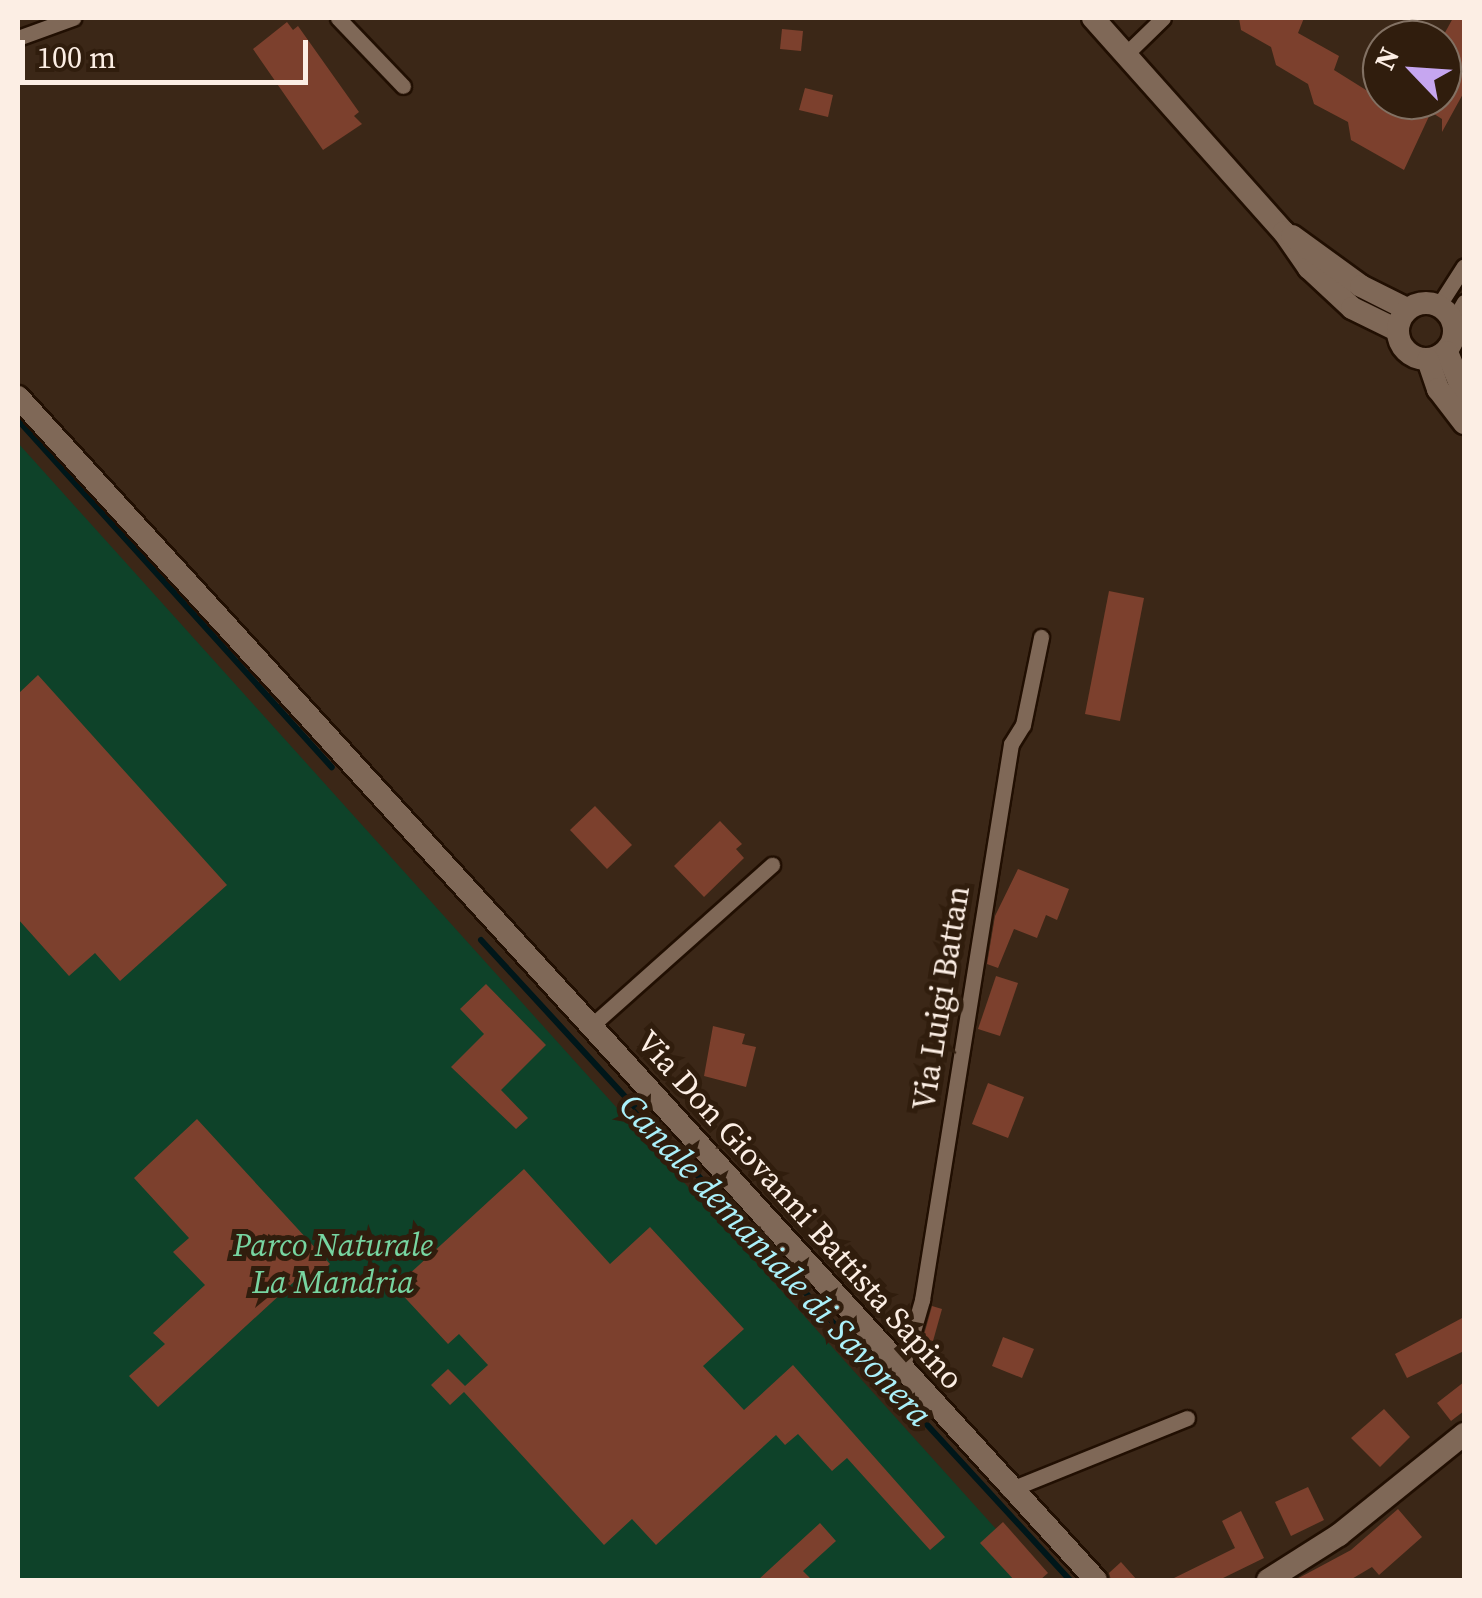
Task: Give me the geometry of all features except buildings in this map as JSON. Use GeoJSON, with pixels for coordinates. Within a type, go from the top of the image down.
{"type":"FeatureCollection","features":[{"type":"Feature","properties":{"kind":"street"},"geometry":{"type":"LineString","coordinates":[[18,38],[74,18]]}},
{"type":"Feature","properties":{"kind":"street"},"geometry":{"type":"LineString","coordinates":[[338,18],[403,86]]}},
{"type":"Feature","properties":{"kind":"street"},"geometry":{"type":"LineString","coordinates":[[1094,18],[1284,232],[1309,268],[1352,308],[1397,330],[1404,350],[1437,356],[1464,394]]}},
{"type":"Feature","properties":{"kind":"street"},"geometry":{"type":"LineString","coordinates":[[1127,53],[1163,18]]}},
{"type":"Feature","properties":{"kind":"street"},"geometry":{"type":"LineString","coordinates":[[1284,232],[1361,286],[1408,309],[1452,309]]}},
{"type":"Feature","properties":{"kind":"street"},"geometry":{"type":"LineString","coordinates":[[1464,266],[1437,356],[1438,388],[1464,423]]}},
{"type":"Feature","properties":{"kind":"street"},"geometry":{"type":"LineString","coordinates":[[1397,330],[1408,309]]}},
{"type":"Feature","properties":{"kind":"street","name":"Via Don Giovanni Battista Sapino"},"geometry":{"type":"LineString","coordinates":[[18,397],[458,875],[590,1028],[1005,1485],[1096,1580]]}},
{"type":"Feature","properties":{"kind":"street","name":"Via Luigi Battan"},"geometry":{"type":"LineString","coordinates":[[902,1369],[922,1300],[1012,744],[1023,725],[1040,638]]}},
{"type":"Feature","properties":{"kind":"street","name":"Via Don Giovanni Battista Sapino"},"geometry":{"type":"LineString","coordinates":[[346,754],[476,916],[552,984]]}},
{"type":"Feature","properties":{"kind":"street"},"geometry":{"type":"LineString","coordinates":[[590,1028],[772,864]]}},
{"type":"Feature","properties":{"kind":"street"},"geometry":{"type":"LineString","coordinates":[[1005,1485],[1187,1418]]}},
{"type":"Feature","properties":{"kind":"street"},"geometry":{"type":"LineString","coordinates":[[1268,1580],[1340,1535],[1464,1434]]}},
{"type":"Feature","properties":{"kind":"green space","name":"Parco Naturale La Mandria"},"geometry":{"type":"Polygon","coordinates":[[[18,443],[1042,1580],[18,1580],[18,443]]]}},
{"type":"Feature","properties":{"kind":"waterway","name":"Canale demaniale di Savonera"},"geometry":{"type":"LineString","coordinates":[[18,420],[332,767]]}},
{"type":"Feature","properties":{"kind":"waterway","name":"Canale demaniale di Savonera"},"geometry":{"type":"LineString","coordinates":[[481,940],[1070,1580]]}}]}
